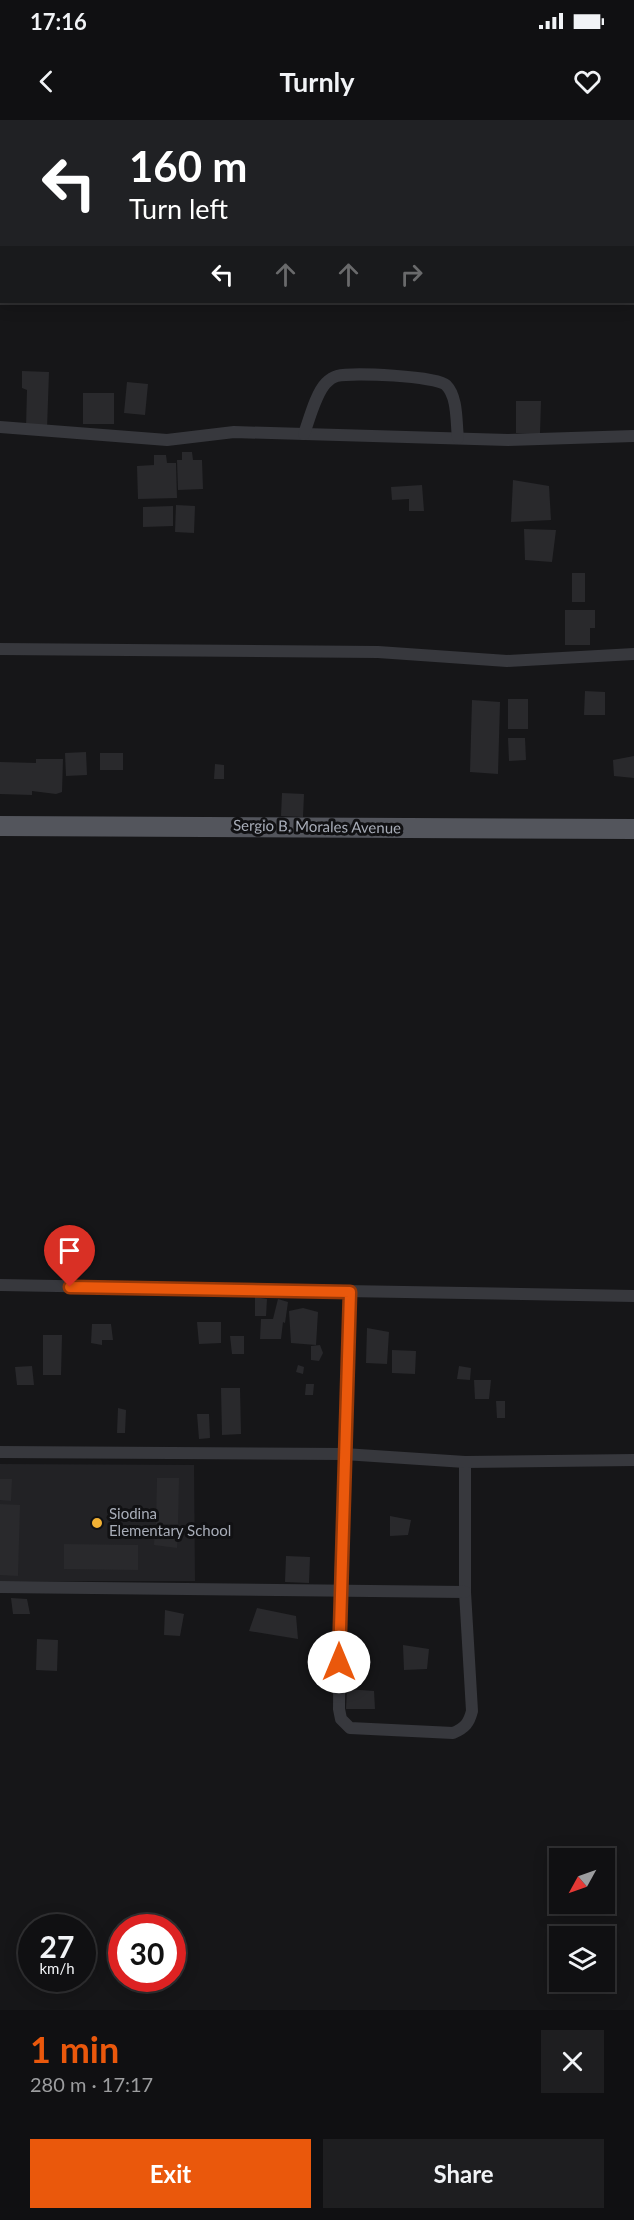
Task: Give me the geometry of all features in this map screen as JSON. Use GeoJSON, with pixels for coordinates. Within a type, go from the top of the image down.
{"type":"FeatureCollection","features":[{"type":"Feature","properties":{"kind":"main road","name":"Sergio B. Morales Avenue"},"geometry":{"type":"LineString","coordinates":[[0,826],[634,829]]}},
{"type":"Feature","properties":{"kind":"street"},"geometry":{"type":"LineString","coordinates":[[304,434],[324,385],[337,376],[360,375],[431,379],[443,382],[449,387],[452,395],[458,438]]}},
{"type":"Feature","properties":{"kind":"street"},"geometry":{"type":"LineString","coordinates":[[0,428],[167,440],[234,432],[508,440],[634,436]]}},
{"type":"Feature","properties":{"kind":"street"},"geometry":{"type":"LineString","coordinates":[[0,649],[367,652],[507,661],[634,654]]}},
{"type":"Feature","properties":{"kind":"street"},"geometry":{"type":"LineString","coordinates":[[0,1286],[634,1296]]}},
{"type":"Feature","properties":{"kind":"street"},"geometry":{"type":"LineString","coordinates":[[350,1292],[340,1590],[339,1709],[345,1725],[350,1728],[453,1733],[462,1730],[469,1723],[472,1710],[465,1592],[465,1462]]}},
{"type":"Feature","properties":{"kind":"street"},"geometry":{"type":"LineString","coordinates":[[0,1452],[344,1454],[465,1462],[634,1460]]}},
{"type":"Feature","properties":{"kind":"street"},"geometry":{"type":"LineString","coordinates":[[0,1587],[465,1592]]}},
{"type":"Feature","properties":{"kind":"shaded area","name":"Siodina Elementary School"},"geometry":{"type":"Polygon","coordinates":[[[0,1464],[194,1465],[195,1581],[0,1581],[0,1464]]]}},
{"type":"Feature","properties":{"kind":"building"},"geometry":{"type":"Polygon","coordinates":[[[22,371],[49,372],[47,429],[26,428],[27,390],[22,388],[22,371]]]}},
{"type":"Feature","properties":{"kind":"building"},"geometry":{"type":"Polygon","coordinates":[[[127,382],[148,384],[145,415],[124,413],[127,382]]]}},
{"type":"Feature","properties":{"kind":"building"},"geometry":{"type":"Polygon","coordinates":[[[83,393],[114,393],[114,424],[83,424],[83,393]]]}},
{"type":"Feature","properties":{"kind":"building"},"geometry":{"type":"Polygon","coordinates":[[[516,401],[541,401],[540,434],[516,433],[516,401]]]}},
{"type":"Feature","properties":{"kind":"building"},"geometry":{"type":"Polygon","coordinates":[[[182,452],[192,452],[193,460],[202,460],[203,489],[178,490],[177,460],[182,460],[182,452]]]}},
{"type":"Feature","properties":{"kind":"building"},"geometry":{"type":"Polygon","coordinates":[[[154,455],[166,455],[167,463],[176,463],[177,498],[138,499],[137,466],[154,465],[154,455]]]}},
{"type":"Feature","properties":{"kind":"building"},"geometry":{"type":"Polygon","coordinates":[[[513,480],[549,486],[551,520],[511,522],[513,480]]]}},
{"type":"Feature","properties":{"kind":"building"},"geometry":{"type":"Polygon","coordinates":[[[422,485],[424,511],[409,511],[409,499],[392,500],[391,487],[422,485]]]}},
{"type":"Feature","properties":{"kind":"building"},"geometry":{"type":"Polygon","coordinates":[[[176,505],[195,506],[194,533],[175,532],[176,505]]]}},
{"type":"Feature","properties":{"kind":"building"},"geometry":{"type":"Polygon","coordinates":[[[173,506],[173,526],[143,527],[143,507],[173,506]]]}},
{"type":"Feature","properties":{"kind":"building"},"geometry":{"type":"Polygon","coordinates":[[[524,529],[556,530],[552,562],[525,560],[524,529]]]}},
{"type":"Feature","properties":{"kind":"building"},"geometry":{"type":"Polygon","coordinates":[[[572,573],[585,573],[585,602],[572,602],[572,573]]]}},
{"type":"Feature","properties":{"kind":"building"},"geometry":{"type":"Polygon","coordinates":[[[565,610],[595,610],[595,628],[590,628],[590,645],[565,645],[565,610]]]}},
{"type":"Feature","properties":{"kind":"building"},"geometry":{"type":"Polygon","coordinates":[[[585,691],[605,692],[605,715],[584,715],[585,691]]]}},
{"type":"Feature","properties":{"kind":"building"},"geometry":{"type":"Polygon","coordinates":[[[508,699],[528,699],[528,729],[508,729],[508,699]]]}},
{"type":"Feature","properties":{"kind":"building"},"geometry":{"type":"Polygon","coordinates":[[[472,700],[500,702],[498,774],[470,772],[472,700]]]}},
{"type":"Feature","properties":{"kind":"building"},"geometry":{"type":"Polygon","coordinates":[[[508,738],[525,738],[526,760],[509,761],[508,738]]]}},
{"type":"Feature","properties":{"kind":"building"},"geometry":{"type":"Polygon","coordinates":[[[86,752],[87,775],[66,776],[65,753],[86,752]]]}},
{"type":"Feature","properties":{"kind":"building"},"geometry":{"type":"Polygon","coordinates":[[[100,753],[123,753],[123,770],[100,770],[100,753]]]}},
{"type":"Feature","properties":{"kind":"building"},"geometry":{"type":"Polygon","coordinates":[[[634,756],[634,778],[614,776],[613,760],[634,756]]]}},
{"type":"Feature","properties":{"kind":"building"},"geometry":{"type":"Polygon","coordinates":[[[36,759],[63,759],[62,792],[56,794],[32,791],[32,795],[0,794],[0,762],[36,763],[36,759]]]}},
{"type":"Feature","properties":{"kind":"building"},"geometry":{"type":"Polygon","coordinates":[[[215,764],[224,765],[224,779],[214,779],[215,764]]]}},
{"type":"Feature","properties":{"kind":"building"},"geometry":{"type":"Polygon","coordinates":[[[282,793],[304,794],[303,817],[281,816],[282,793]]]}},
{"type":"Feature","properties":{"kind":"building"},"geometry":{"type":"Polygon","coordinates":[[[255,1297],[267,1299],[266,1316],[255,1316],[255,1297]]]}},
{"type":"Feature","properties":{"kind":"building"},"geometry":{"type":"Polygon","coordinates":[[[278,1299],[288,1302],[281,1339],[260,1339],[261,1319],[273,1319],[278,1299]]]}},
{"type":"Feature","properties":{"kind":"building"},"geometry":{"type":"Polygon","coordinates":[[[303,1308],[318,1312],[316,1345],[291,1343],[289,1311],[303,1308]]]}},
{"type":"Feature","properties":{"kind":"building"},"geometry":{"type":"Polygon","coordinates":[[[197,1322],[221,1322],[221,1343],[199,1344],[197,1322]]]}},
{"type":"Feature","properties":{"kind":"building"},"geometry":{"type":"Polygon","coordinates":[[[92,1324],[111,1324],[113,1340],[102,1340],[102,1345],[91,1343],[92,1324]]]}},
{"type":"Feature","properties":{"kind":"building"},"geometry":{"type":"Polygon","coordinates":[[[367,1328],[389,1332],[387,1364],[366,1363],[367,1328]]]}},
{"type":"Feature","properties":{"kind":"building"},"geometry":{"type":"Polygon","coordinates":[[[43,1335],[62,1335],[61,1375],[43,1375],[43,1335]]]}},
{"type":"Feature","properties":{"kind":"building"},"geometry":{"type":"Polygon","coordinates":[[[230,1336],[244,1336],[244,1354],[232,1354],[230,1336]]]}},
{"type":"Feature","properties":{"kind":"building"},"geometry":{"type":"Polygon","coordinates":[[[320,1345],[323,1353],[319,1361],[311,1360],[311,1346],[320,1345]]]}},
{"type":"Feature","properties":{"kind":"building"},"geometry":{"type":"Polygon","coordinates":[[[392,1350],[416,1351],[415,1374],[392,1373],[392,1350]]]}},
{"type":"Feature","properties":{"kind":"building"},"geometry":{"type":"Polygon","coordinates":[[[298,1365],[304,1367],[303,1374],[296,1372],[298,1365]]]}},
{"type":"Feature","properties":{"kind":"building"},"geometry":{"type":"Polygon","coordinates":[[[32,1366],[34,1385],[17,1385],[15,1367],[32,1366]]]}},
{"type":"Feature","properties":{"kind":"building"},"geometry":{"type":"Polygon","coordinates":[[[459,1366],[471,1368],[470,1380],[457,1379],[459,1366]]]}},
{"type":"Feature","properties":{"kind":"building"},"geometry":{"type":"Polygon","coordinates":[[[474,1380],[491,1380],[489,1399],[475,1399],[474,1380]]]}},
{"type":"Feature","properties":{"kind":"building"},"geometry":{"type":"Polygon","coordinates":[[[306,1384],[314,1384],[313,1395],[305,1395],[306,1384]]]}},
{"type":"Feature","properties":{"kind":"building"},"geometry":{"type":"Polygon","coordinates":[[[221,1388],[240,1388],[241,1434],[222,1435],[221,1388]]]}},
{"type":"Feature","properties":{"kind":"building"},"geometry":{"type":"Polygon","coordinates":[[[496,1401],[505,1401],[505,1418],[497,1418],[496,1401]]]}},
{"type":"Feature","properties":{"kind":"building"},"geometry":{"type":"Polygon","coordinates":[[[118,1408],[126,1410],[125,1433],[117,1433],[118,1408]]]}},
{"type":"Feature","properties":{"kind":"building"},"geometry":{"type":"Polygon","coordinates":[[[197,1414],[209,1414],[210,1438],[199,1439],[197,1414]]]}},
{"type":"Feature","properties":{"kind":"building"},"geometry":{"type":"Polygon","coordinates":[[[157,1478],[179,1478],[178,1524],[156,1524],[157,1478]]]}},
{"type":"Feature","properties":{"kind":"building"},"geometry":{"type":"Polygon","coordinates":[[[0,1479],[12,1479],[11,1501],[0,1500],[0,1479]]]}},
{"type":"Feature","properties":{"kind":"building"},"geometry":{"type":"Polygon","coordinates":[[[0,1504],[20,1505],[18,1576],[0,1575],[0,1504]]]}},
{"type":"Feature","properties":{"kind":"building"},"geometry":{"type":"Polygon","coordinates":[[[390,1516],[411,1520],[408,1535],[390,1536],[390,1516]]]}},
{"type":"Feature","properties":{"kind":"building"},"geometry":{"type":"Polygon","coordinates":[[[155,1528],[178,1529],[177,1548],[154,1545],[155,1528]]]}},
{"type":"Feature","properties":{"kind":"building"},"geometry":{"type":"Polygon","coordinates":[[[64,1544],[138,1545],[138,1570],[64,1569],[64,1544]]]}},
{"type":"Feature","properties":{"kind":"building"},"geometry":{"type":"Polygon","coordinates":[[[286,1556],[310,1557],[309,1583],[285,1582],[286,1556]]]}},
{"type":"Feature","properties":{"kind":"building"},"geometry":{"type":"Polygon","coordinates":[[[11,1598],[27,1599],[30,1614],[13,1614],[11,1598]]]}},
{"type":"Feature","properties":{"kind":"building"},"geometry":{"type":"Polygon","coordinates":[[[257,1608],[296,1616],[298,1639],[249,1631],[257,1608]]]}},
{"type":"Feature","properties":{"kind":"building"},"geometry":{"type":"Polygon","coordinates":[[[165,1610],[184,1614],[180,1636],[164,1635],[165,1610]]]}},
{"type":"Feature","properties":{"kind":"building"},"geometry":{"type":"Polygon","coordinates":[[[37,1639],[58,1640],[57,1671],[36,1670],[37,1639]]]}},
{"type":"Feature","properties":{"kind":"building"},"geometry":{"type":"Polygon","coordinates":[[[403,1645],[429,1649],[427,1669],[404,1670],[403,1645]]]}},
{"type":"Feature","properties":{"kind":"building"},"geometry":{"type":"Polygon","coordinates":[[[347,1689],[374,1691],[375,1709],[346,1709],[347,1689]]]}},
{"type":"Feature","properties":{"kind":"place","name":"Siodina Elementary School"},"geometry":{"type":"Point","coordinates":[97,1523]}},
{"type":"Feature","properties":{"kind":"route"},"geometry":{"type":"LineString","coordinates":[[70,1287],[350,1292],[339,1662]]}}]}
